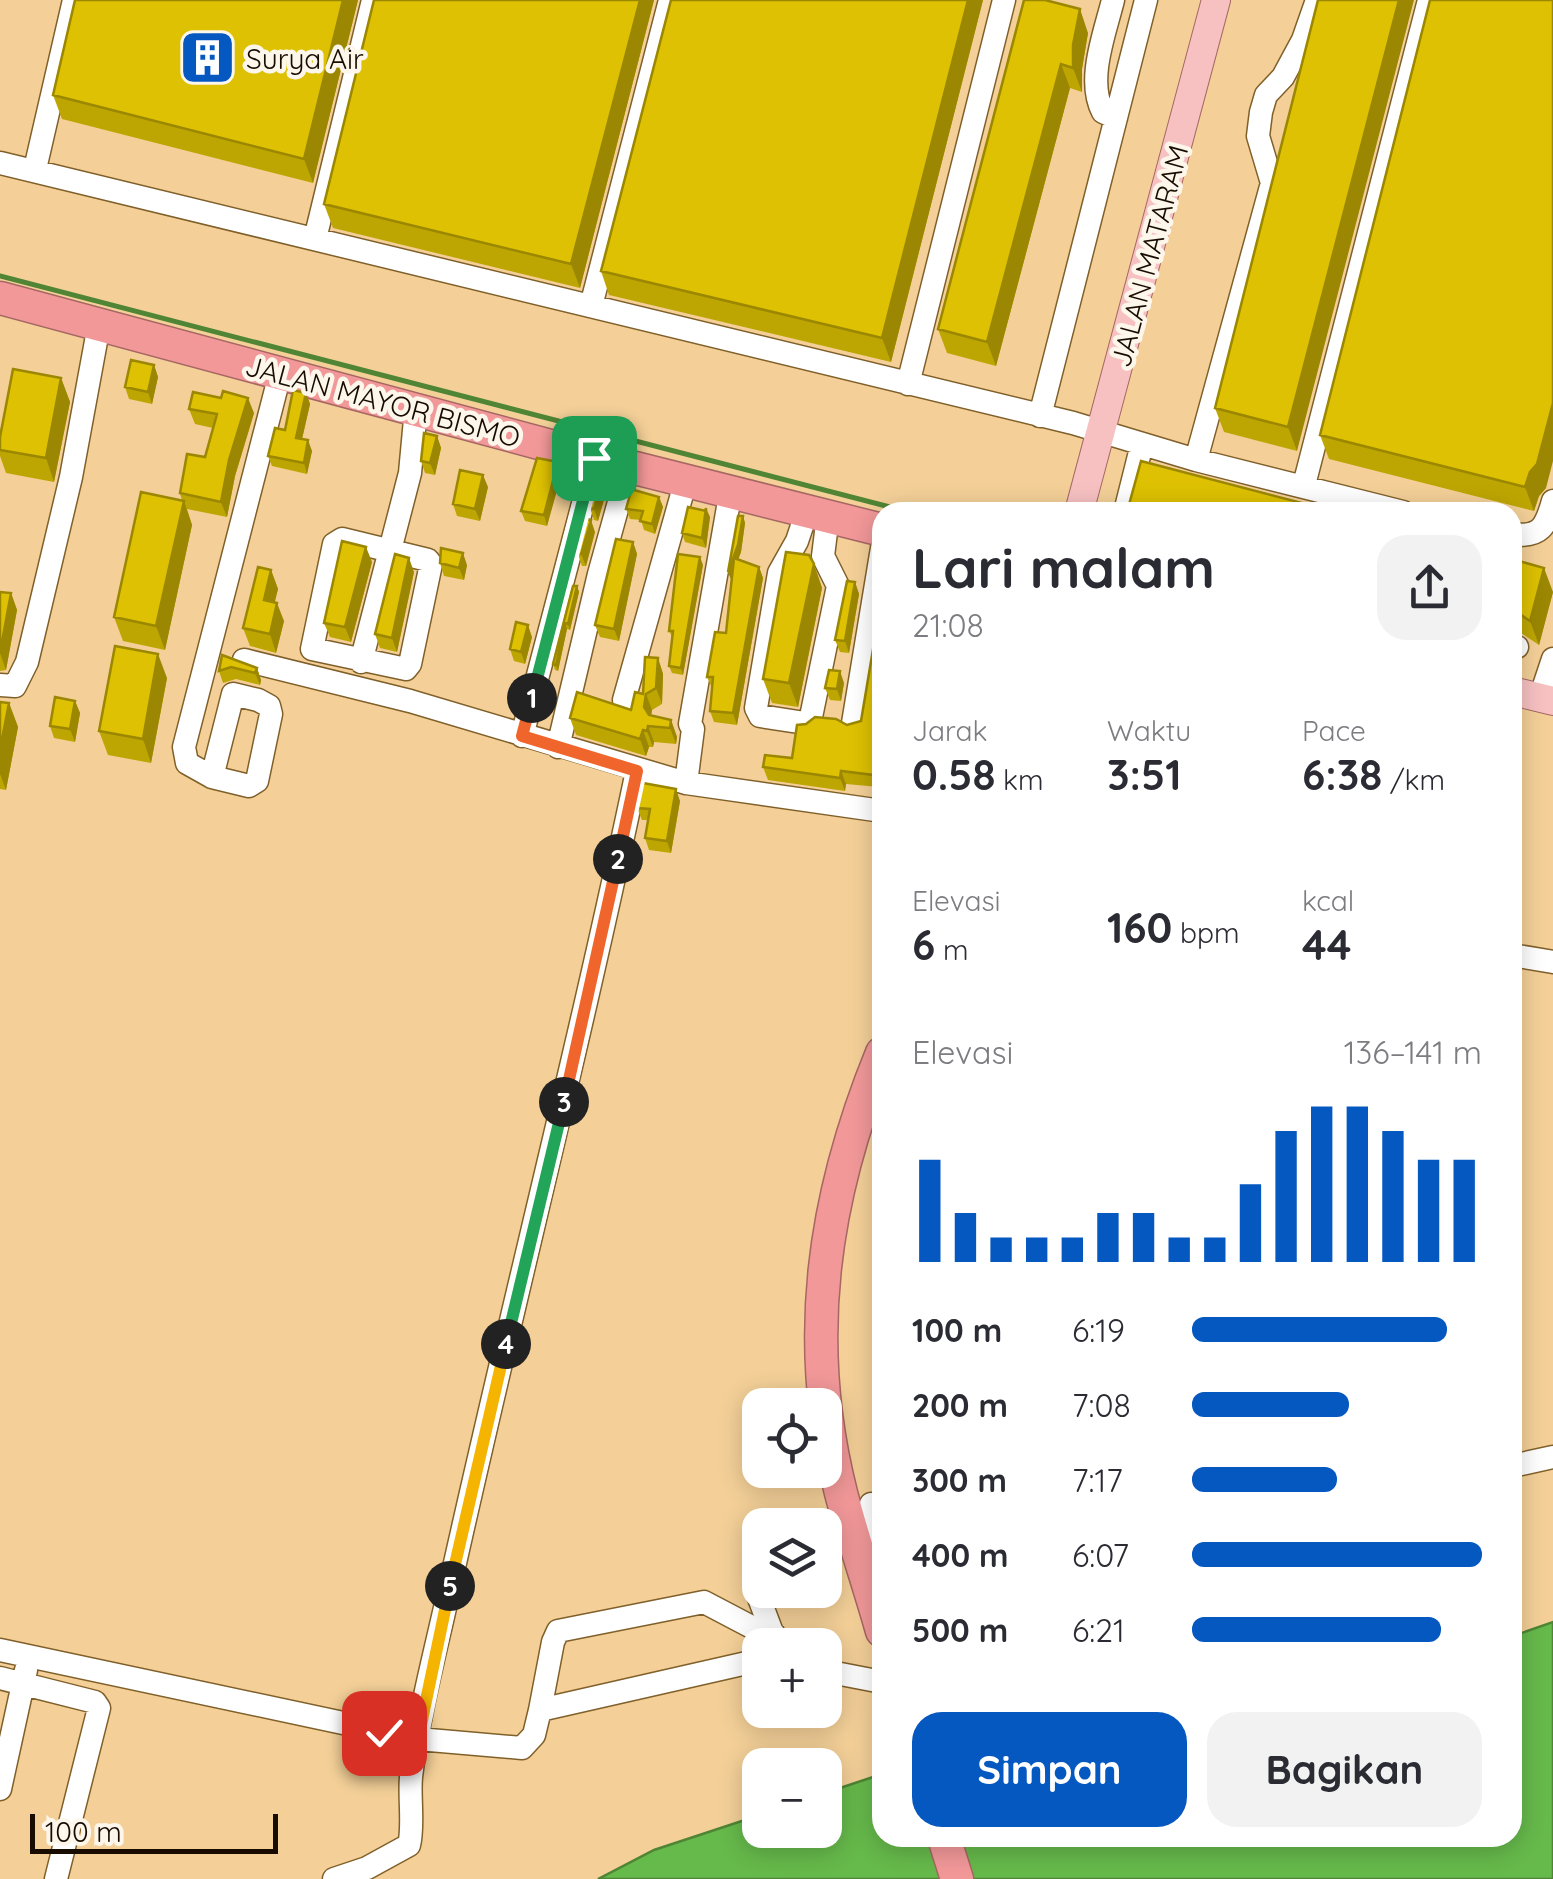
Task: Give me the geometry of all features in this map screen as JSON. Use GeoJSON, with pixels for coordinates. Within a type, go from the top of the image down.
{"type":"FeatureCollection","features":[{"type":"Feature","properties":{"kind":"highway","name":"JALAN MAYOR BISMO"},"geometry":{"type":"LineString","coordinates":[[0,298],[594,458],[872,527]]}},
{"type":"Feature","properties":{"kind":"highway"},"geometry":{"type":"LineString","coordinates":[[872,1078],[832,1208],[820,1322],[824,1400],[841,1492],[872,1598]]}},
{"type":"Feature","properties":{"kind":"highway"},"geometry":{"type":"LineString","coordinates":[[947,1847],[956,1879]]}},
{"type":"Feature","properties":{"kind":"main road","name":"JALAN MATARAM"},"geometry":{"type":"LineString","coordinates":[[1082,502],[1209,2]]}},
{"type":"Feature","properties":{"kind":"street"},"geometry":{"type":"LineString","coordinates":[[35,169],[74,0]]}},
{"type":"Feature","properties":{"kind":"street"},"geometry":{"type":"LineString","coordinates":[[315,239],[373,0]]}},
{"type":"Feature","properties":{"kind":"street"},"geometry":{"type":"LineString","coordinates":[[591,306],[670,0]]}},
{"type":"Feature","properties":{"kind":"street"},"geometry":{"type":"LineString","coordinates":[[908,384],[1004,0]]}},
{"type":"Feature","properties":{"kind":"street"},"geometry":{"type":"LineString","coordinates":[[1113,0],[1098,63],[1096,92],[1104,112],[1116,118]]}},
{"type":"Feature","properties":{"kind":"street"},"geometry":{"type":"LineString","coordinates":[[1040,416],[1146,0]]}},
{"type":"Feature","properties":{"kind":"street"},"geometry":{"type":"LineString","coordinates":[[1196,460],[1272,183],[1258,136],[1260,112],[1266,95],[1284,77],[1318,0]]}},
{"type":"Feature","properties":{"kind":"street"},"geometry":{"type":"LineString","coordinates":[[1304,485],[1429,0]]}},
{"type":"Feature","properties":{"kind":"street"},"geometry":{"type":"LineString","coordinates":[[0,162],[1040,416],[1367,502]]}},
{"type":"Feature","properties":{"kind":"street"},"geometry":{"type":"LineString","coordinates":[[0,684],[18,684],[27,662],[71,477],[99,325]]}},
{"type":"Feature","properties":{"kind":"street"},"geometry":{"type":"LineString","coordinates":[[200,688],[258,700],[269,706],[257,781],[250,786],[212,777],[187,763],[184,747],[280,374]]}},
{"type":"Feature","properties":{"kind":"street"},"geometry":{"type":"LineString","coordinates":[[361,662],[410,473],[416,410]]}},
{"type":"Feature","properties":{"kind":"street"},"geometry":{"type":"LineString","coordinates":[[1128,502],[1142,444]]}},
{"type":"Feature","properties":{"kind":"street"},"geometry":{"type":"LineString","coordinates":[[522,736],[594,458]]}},
{"type":"Feature","properties":{"kind":"street"},"geometry":{"type":"LineString","coordinates":[[558,747],[629,466]]}},
{"type":"Feature","properties":{"kind":"street"},"geometry":{"type":"LineString","coordinates":[[624,700],[686,480]]}},
{"type":"Feature","properties":{"kind":"street"},"geometry":{"type":"LineString","coordinates":[[690,724],[730,490]]}},
{"type":"Feature","properties":{"kind":"street"},"geometry":{"type":"LineString","coordinates":[[1522,535],[1540,530],[1548,520],[1553,501]]}},
{"type":"Feature","properties":{"kind":"street"},"geometry":{"type":"LineString","coordinates":[[818,513],[826,563],[838,586],[811,718],[805,723],[760,716],[756,708],[779,573],[818,513]]}},
{"type":"Feature","properties":{"kind":"street"},"geometry":{"type":"LineString","coordinates":[[342,539],[389,549],[431,564],[410,664],[402,670],[361,662],[312,649],[334,544],[342,539]]}},
{"type":"Feature","properties":{"kind":"street"},"geometry":{"type":"LineString","coordinates":[[789,557],[826,563]]}},
{"type":"Feature","properties":{"kind":"street"},"geometry":{"type":"LineString","coordinates":[[853,722],[872,608]]}},
{"type":"Feature","properties":{"kind":"street"},"geometry":{"type":"LineString","coordinates":[[1535,697],[1553,659]]}},
{"type":"Feature","properties":{"kind":"street"},"geometry":{"type":"LineString","coordinates":[[244,660],[410,702],[686,783],[872,810]]}},
{"type":"Feature","properties":{"kind":"street"},"geometry":{"type":"LineString","coordinates":[[212,777],[232,694]]}},
{"type":"Feature","properties":{"kind":"street"},"geometry":{"type":"LineString","coordinates":[[664,719],[690,724],[694,729],[686,783]]}},
{"type":"Feature","properties":{"kind":"street"},"geometry":{"type":"LineString","coordinates":[[334,1879],[367,1868],[410,1843],[408,1810],[418,1739],[447,1598],[594,977],[637,771]]}},
{"type":"Feature","properties":{"kind":"street"},"geometry":{"type":"LineString","coordinates":[[1522,956],[1553,962]]}},
{"type":"Feature","properties":{"kind":"street"},"geometry":{"type":"LineString","coordinates":[[1522,1464],[1553,1457]]}},
{"type":"Feature","properties":{"kind":"street"},"geometry":{"type":"LineString","coordinates":[[871,1504],[872,1508]]}},
{"type":"Feature","properties":{"kind":"street"},"geometry":{"type":"LineString","coordinates":[[0,1650],[418,1739],[522,1748],[534,1735],[558,1631],[704,1602],[753,1628]]}},
{"type":"Feature","properties":{"kind":"street"},"geometry":{"type":"LineString","coordinates":[[0,1789],[11,1681],[29,1657]]}},
{"type":"Feature","properties":{"kind":"street"},"geometry":{"type":"LineString","coordinates":[[540,1710],[742,1664]]}},
{"type":"Feature","properties":{"kind":"street"},"geometry":{"type":"LineString","coordinates":[[842,1674],[872,1680]]}},
{"type":"Feature","properties":{"kind":"street"},"geometry":{"type":"LineString","coordinates":[[11,1681],[95,1702],[99,1708],[56,1879]]}},
{"type":"Feature","properties":{"kind":"shaded area"},"geometry":{"type":"Polygon","coordinates":[[[1553,1622],[1553,1879],[598,1879],[654,1850],[742,1821],[742,1848],[842,1848],[842,1787],[872,1777],[872,1847],[1522,1847],[1522,1633],[1553,1622]]]}},
{"type":"Feature","properties":{"kind":"building","name":"Surya Air"},"geometry":{"type":"Polygon","coordinates":[[[75,0],[343,0],[304,159],[53,95],[75,0]]]}},
{"type":"Feature","properties":{"kind":"building"},"geometry":{"type":"Polygon","coordinates":[[[374,0],[640,0],[571,264],[324,204],[374,0]]]}},
{"type":"Feature","properties":{"kind":"building"},"geometry":{"type":"Polygon","coordinates":[[[671,0],[968,0],[882,338],[601,271],[671,0]]]}},
{"type":"Feature","properties":{"kind":"building"},"geometry":{"type":"Polygon","coordinates":[[[1024,0],[1045,0],[1080,9],[1073,68],[1061,64],[987,342],[938,329],[1024,0]]]}},
{"type":"Feature","properties":{"kind":"building"},"geometry":{"type":"Polygon","coordinates":[[[1318,0],[1399,0],[1288,427],[1215,408],[1318,0]]]}},
{"type":"Feature","properties":{"kind":"building"},"geometry":{"type":"Polygon","coordinates":[[[1430,0],[1553,0],[1553,403],[1537,464],[1525,487],[1320,435],[1430,0]]]}},
{"type":"Feature","properties":{"kind":"building"},"geometry":{"type":"Polygon","coordinates":[[[131,360],[154,365],[148,392],[125,387],[131,360]]]}},
{"type":"Feature","properties":{"kind":"building"},"geometry":{"type":"Polygon","coordinates":[[[13,369],[61,378],[46,458],[0,450],[13,369]]]}},
{"type":"Feature","properties":{"kind":"building"},"geometry":{"type":"Polygon","coordinates":[[[293,390],[306,393],[296,438],[308,440],[304,463],[268,456],[275,428],[285,430],[293,390]]]}},
{"type":"Feature","properties":{"kind":"building"},"geometry":{"type":"Polygon","coordinates":[[[223,391],[248,398],[221,502],[180,493],[187,454],[205,457],[217,414],[189,409],[193,392],[221,398],[223,391]]]}},
{"type":"Feature","properties":{"kind":"building"},"geometry":{"type":"Polygon","coordinates":[[[424,433],[437,436],[430,463],[421,461],[424,433]]]}},
{"type":"Feature","properties":{"kind":"building"},"geometry":{"type":"Polygon","coordinates":[[[537,458],[558,462],[544,515],[521,511],[537,458]]]}},
{"type":"Feature","properties":{"kind":"building"},"geometry":{"type":"Polygon","coordinates":[[[1141,461],[1298,502],[1130,502],[1141,461]]]}},
{"type":"Feature","properties":{"kind":"building"},"geometry":{"type":"Polygon","coordinates":[[[460,470],[483,475],[475,509],[453,504],[460,470]]]}},
{"type":"Feature","properties":{"kind":"building"},"geometry":{"type":"Polygon","coordinates":[[[596,484],[601,484],[594,509],[590,508],[596,484]]]}},
{"type":"Feature","properties":{"kind":"building"},"geometry":{"type":"Polygon","coordinates":[[[633,484],[634,490],[659,497],[652,524],[640,521],[643,511],[626,509],[633,484]]]}},
{"type":"Feature","properties":{"kind":"building"},"geometry":{"type":"Polygon","coordinates":[[[141,492],[184,501],[156,626],[114,617],[141,492]]]}},
{"type":"Feature","properties":{"kind":"building"},"geometry":{"type":"Polygon","coordinates":[[[688,507],[706,511],[702,538],[682,533],[688,507]]]}},
{"type":"Feature","properties":{"kind":"building"},"geometry":{"type":"Polygon","coordinates":[[[738,516],[743,516],[738,545],[728,572],[738,516]]]}},
{"type":"Feature","properties":{"kind":"building"},"geometry":{"type":"Polygon","coordinates":[[[587,519],[591,520],[578,554],[587,519]]]}},
{"type":"Feature","properties":{"kind":"building"},"geometry":{"type":"Polygon","coordinates":[[[616,539],[633,542],[614,629],[595,625],[616,539]]]}},
{"type":"Feature","properties":{"kind":"building"},"geometry":{"type":"Polygon","coordinates":[[[342,541],[366,547],[345,627],[324,623],[342,541]]]}},
{"type":"Feature","properties":{"kind":"building"},"geometry":{"type":"Polygon","coordinates":[[[441,548],[463,553],[459,568],[440,563],[441,548]]]}},
{"type":"Feature","properties":{"kind":"building"},"geometry":{"type":"Polygon","coordinates":[[[786,552],[809,555],[814,564],[789,683],[763,679],[786,552]]]}},
{"type":"Feature","properties":{"kind":"building"},"geometry":{"type":"Polygon","coordinates":[[[395,554],[409,558],[392,638],[375,634],[395,554]]]}},
{"type":"Feature","properties":{"kind":"building"},"geometry":{"type":"Polygon","coordinates":[[[678,554],[700,557],[681,668],[669,666],[678,554]]]}},
{"type":"Feature","properties":{"kind":"building"},"geometry":{"type":"Polygon","coordinates":[[[734,558],[759,567],[733,713],[710,711],[713,677],[707,677],[715,632],[726,633],[734,558]]]}},
{"type":"Feature","properties":{"kind":"building"},"geometry":{"type":"Polygon","coordinates":[[[1522,562],[1544,568],[1530,621],[1522,616],[1522,562]]]}},
{"type":"Feature","properties":{"kind":"building"},"geometry":{"type":"Polygon","coordinates":[[[258,567],[271,570],[264,600],[277,603],[270,634],[243,628],[258,567]]]}},
{"type":"Feature","properties":{"kind":"building"},"geometry":{"type":"Polygon","coordinates":[[[847,581],[855,582],[845,641],[835,640],[847,581]]]}},
{"type":"Feature","properties":{"kind":"building"},"geometry":{"type":"Polygon","coordinates":[[[573,586],[577,586],[556,665],[553,664],[573,586]]]}},
{"type":"Feature","properties":{"kind":"building"},"geometry":{"type":"Polygon","coordinates":[[[0,592],[11,593],[0,653],[0,592]]]}},
{"type":"Feature","properties":{"kind":"building"},"geometry":{"type":"Polygon","coordinates":[[[516,622],[528,625],[521,652],[510,649],[516,622]]]}},
{"type":"Feature","properties":{"kind":"building"},"geometry":{"type":"Polygon","coordinates":[[[115,646],[158,654],[143,739],[99,731],[115,646]]]}},
{"type":"Feature","properties":{"kind":"building"},"geometry":{"type":"Polygon","coordinates":[[[222,655],[257,668],[255,673],[231,667],[219,671],[222,655]]]}},
{"type":"Feature","properties":{"kind":"building"},"geometry":{"type":"Polygon","coordinates":[[[872,656],[872,775],[841,771],[840,778],[763,767],[765,755],[792,758],[797,725],[815,717],[836,719],[847,725],[861,721],[872,656]]]}},
{"type":"Feature","properties":{"kind":"building"},"geometry":{"type":"Polygon","coordinates":[[[645,657],[658,658],[656,688],[646,694],[644,707],[649,715],[671,720],[670,728],[648,726],[640,739],[570,718],[577,692],[631,710],[635,692],[643,694],[645,657]]]}},
{"type":"Feature","properties":{"kind":"building"},"geometry":{"type":"Polygon","coordinates":[[[829,670],[840,671],[837,689],[825,688],[829,670]]]}},
{"type":"Feature","properties":{"kind":"building"},"geometry":{"type":"Polygon","coordinates":[[[55,697],[75,701],[70,729],[50,726],[55,697]]]}},
{"type":"Feature","properties":{"kind":"building"},"geometry":{"type":"Polygon","coordinates":[[[0,702],[9,703],[0,750],[0,702]]]}},
{"type":"Feature","properties":{"kind":"building"},"geometry":{"type":"Polygon","coordinates":[[[643,783],[676,789],[667,841],[645,838],[650,809],[637,808],[643,783]]]}},
{"type":"Feature","properties":{"kind":"waterway"},"geometry":{"type":"LineString","coordinates":[[0,276],[872,502]]}},
{"type":"Feature","properties":{"kind":"place","name":"Surya Air"},"geometry":{"type":"Point","coordinates":[207,58]}},
{"type":"Feature","properties":{"kind":"route"},"geometry":{"type":"LineString","coordinates":[[384,1733],[418,1739],[447,1598],[594,977],[637,771],[522,736],[594,458]]}}]}
